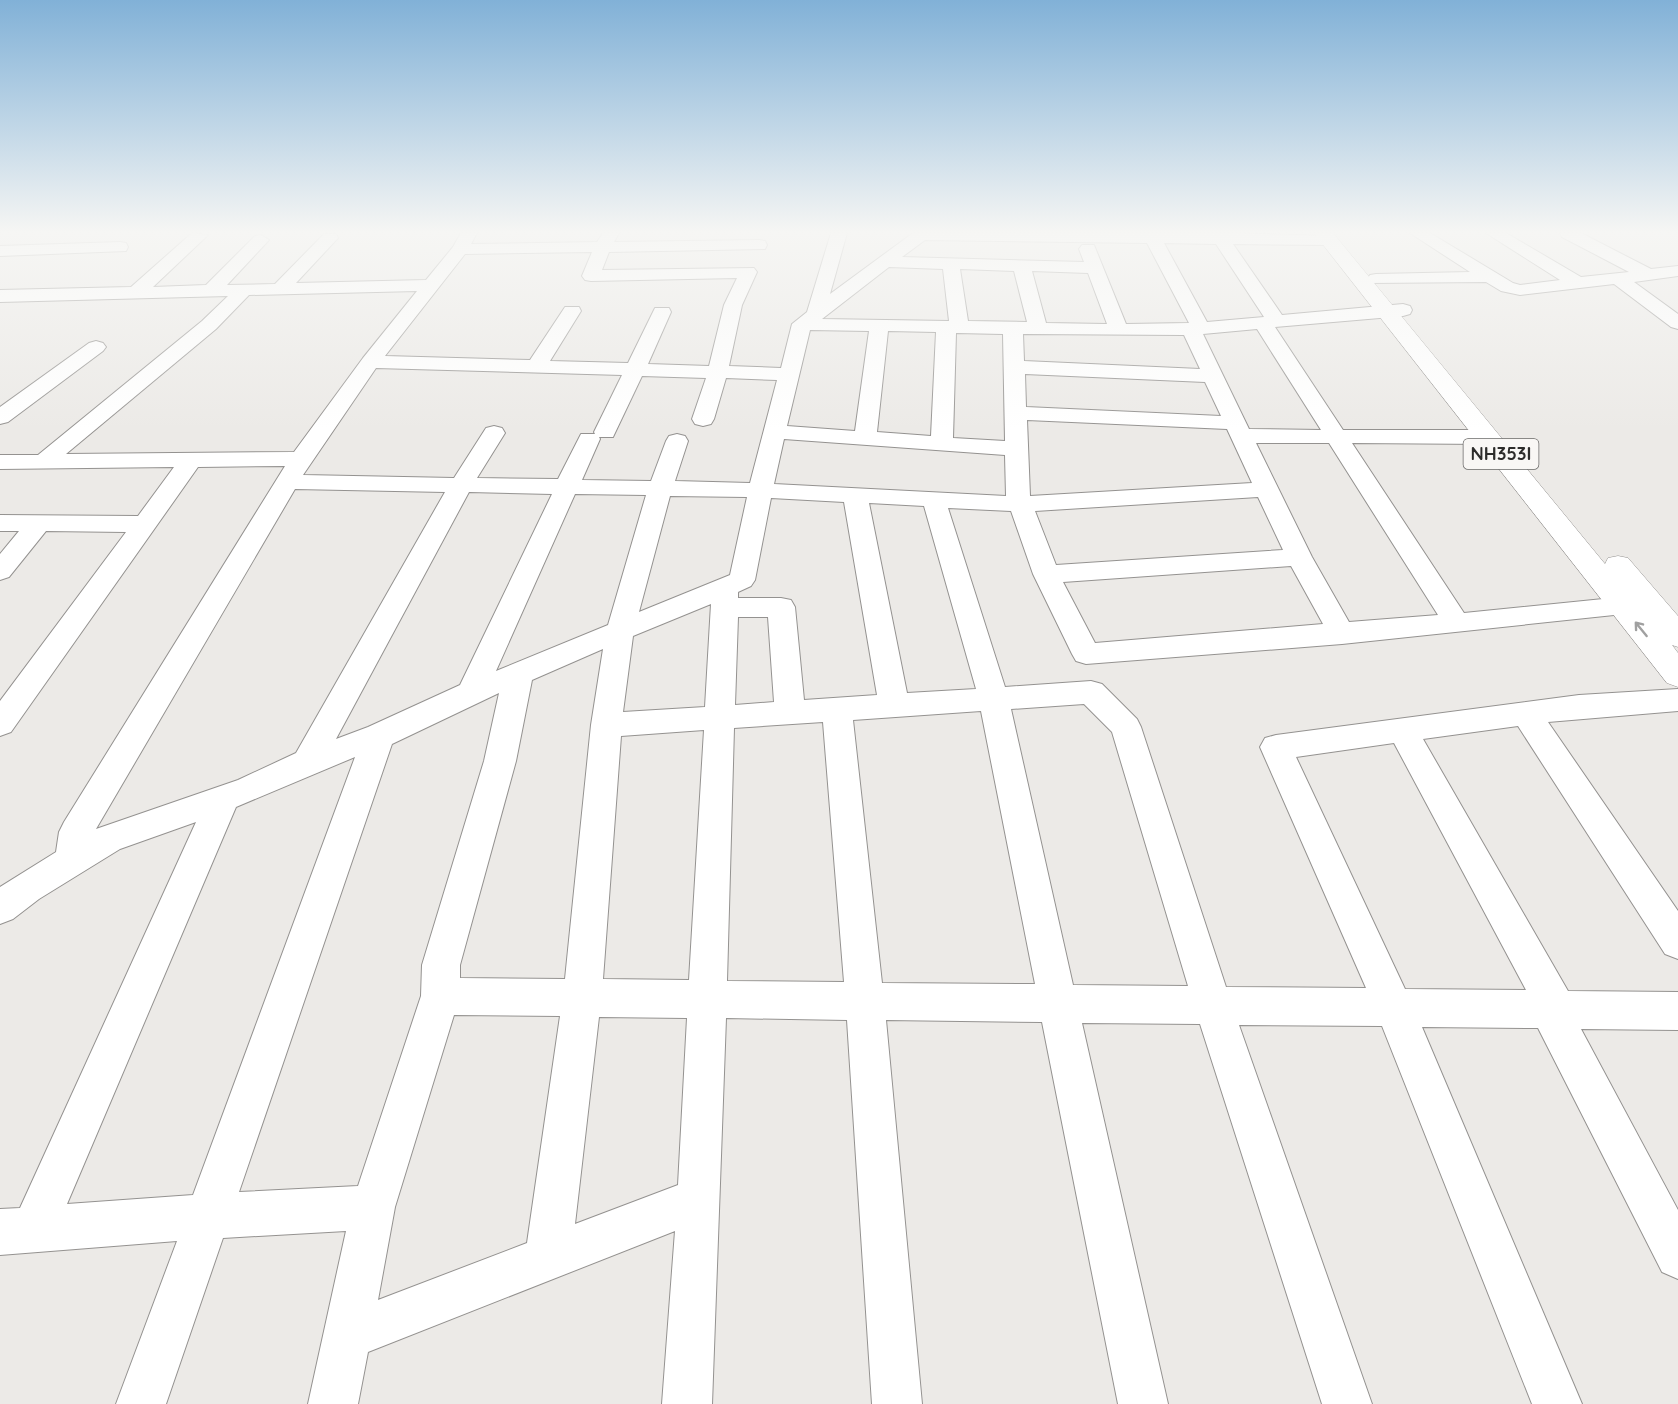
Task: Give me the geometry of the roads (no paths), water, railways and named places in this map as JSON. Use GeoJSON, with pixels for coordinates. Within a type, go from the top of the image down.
{"type":"FeatureCollection","features":[{"type":"Feature","properties":{"kind":"highway","name":"NH353I"},"geometry":{"type":"LineString","coordinates":[[1383,299],[1678,636]]}},
{"type":"Feature","properties":{"kind":"highway","name":"NH353I"},"geometry":{"type":"LineString","coordinates":[[1387,299],[1487,436],[1678,675]]}},
{"type":"Feature","properties":{"kind":"street"},"geometry":{"type":"LineString","coordinates":[[44,461],[209,325],[235,299]]}},
{"type":"Feature","properties":{"kind":"street"},"geometry":{"type":"LineString","coordinates":[[72,861],[76,832],[301,459],[370,362],[419,299]]}},
{"type":"Feature","properties":{"kind":"street"},"geometry":{"type":"LineString","coordinates":[[703,419],[718,371],[736,299]]}},
{"type":"Feature","properties":{"kind":"street"},"geometry":{"type":"LineString","coordinates":[[687,1404],[699,1199],[724,598],[742,580],[760,490],[789,374],[816,299]]}},
{"type":"Feature","properties":{"kind":"street"},"geometry":{"type":"LineString","coordinates":[[809,320],[838,299]]}},
{"type":"Feature","properties":{"kind":"street"},"geometry":{"type":"LineString","coordinates":[[942,444],[953,327],[952,299]]}},
{"type":"Feature","properties":{"kind":"street"},"geometry":{"type":"LineString","coordinates":[[1024,299],[1026,328],[1014,367],[1020,504],[1046,574],[1086,654],[1091,692],[1126,727],[1214,1005],[1347,1404]]}},
{"type":"Feature","properties":{"kind":"street"},"geometry":{"type":"LineString","coordinates":[[1107,299],[1119,330]]}},
{"type":"Feature","properties":{"kind":"street"},"geometry":{"type":"LineString","coordinates":[[1181,299],[1196,328],[1213,376],[1266,489],[1299,557],[1342,634]]}},
{"type":"Feature","properties":{"kind":"street"},"geometry":{"type":"LineString","coordinates":[[1256,299],[1335,436],[1457,623]]}},
{"type":"Feature","properties":{"kind":"street"},"geometry":{"type":"LineString","coordinates":[[1645,299],[1678,323]]}},
{"type":"Feature","properties":{"kind":"street"},"geometry":{"type":"LineString","coordinates":[[536,367],[572,311]]}},
{"type":"Feature","properties":{"kind":"street"},"geometry":{"type":"LineString","coordinates":[[809,320],[879,326],[1119,330],[1196,328],[1394,311]]}},
{"type":"Feature","properties":{"kind":"street"},"geometry":{"type":"LineString","coordinates":[[471,693],[565,487],[636,369],[662,312]]}},
{"type":"Feature","properties":{"kind":"street"},"geometry":{"type":"LineString","coordinates":[[865,438],[879,326]]}},
{"type":"Feature","properties":{"kind":"street"},"geometry":{"type":"LineString","coordinates":[[0,417],[96,347]]}},
{"type":"Feature","properties":{"kind":"street"},"geometry":{"type":"LineString","coordinates":[[370,362],[789,374]]}},
{"type":"Feature","properties":{"kind":"street"},"geometry":{"type":"LineString","coordinates":[[1014,367],[1213,376]]}},
{"type":"Feature","properties":{"kind":"street"},"geometry":{"type":"LineString","coordinates":[[1016,413],[1335,436],[1487,436]]}},
{"type":"Feature","properties":{"kind":"street"},"geometry":{"type":"LineString","coordinates":[[775,432],[1017,449]]}},
{"type":"Feature","properties":{"kind":"street"},"geometry":{"type":"LineString","coordinates":[[307,762],[461,485],[494,434]]}},
{"type":"Feature","properties":{"kind":"street"},"geometry":{"type":"LineString","coordinates":[[548,1259],[582,998],[606,725],[620,630],[660,489],[677,441]]}},
{"type":"Feature","properties":{"kind":"street"},"geometry":{"type":"LineString","coordinates":[[0,462],[190,462],[301,459]]}},
{"type":"Feature","properties":{"kind":"street"},"geometry":{"type":"LineString","coordinates":[[0,724],[190,462]]}},
{"type":"Feature","properties":{"kind":"street"},"geometry":{"type":"LineString","coordinates":[[288,482],[760,490],[1020,504],[1266,489]]}},
{"type":"Feature","properties":{"kind":"street"},"geometry":{"type":"LineString","coordinates":[[855,495],[894,704]]}},
{"type":"Feature","properties":{"kind":"street"},"geometry":{"type":"LineString","coordinates":[[934,500],[993,697],[1143,1404]]}},
{"type":"Feature","properties":{"kind":"street"},"geometry":{"type":"LineString","coordinates":[[0,523],[145,524]]}},
{"type":"Feature","properties":{"kind":"street"},"geometry":{"type":"LineString","coordinates":[[0,571],[39,524]]}},
{"type":"Feature","properties":{"kind":"street"},"geometry":{"type":"LineString","coordinates":[[1046,574],[1299,557]]}},
{"type":"Feature","properties":{"kind":"street"},"geometry":{"type":"LineString","coordinates":[[0,908],[27,888],[108,838],[249,789],[307,762],[379,736],[471,693],[620,630],[724,598],[781,608],[790,713]]}},
{"type":"Feature","properties":{"kind":"street"},"geometry":{"type":"LineString","coordinates":[[1086,654],[1342,634],[1623,606]]}},
{"type":"Feature","properties":{"kind":"street"},"geometry":{"type":"LineString","coordinates":[[333,1404],[373,1207],[440,996],[441,965],[500,761],[518,674]]}},
{"type":"Feature","properties":{"kind":"street"},"geometry":{"type":"LineString","coordinates":[[606,725],[1091,692]]}},
{"type":"Feature","properties":{"kind":"street"},"geometry":{"type":"LineString","coordinates":[[1557,1404],[1394,1007],[1276,747],[1579,706],[1678,700]]}},
{"type":"Feature","properties":{"kind":"street"},"geometry":{"type":"LineString","coordinates":[[837,709],[865,1002],[897,1404]]}},
{"type":"Feature","properties":{"kind":"street"},"geometry":{"type":"LineString","coordinates":[[1526,713],[1678,942]]}},
{"type":"Feature","properties":{"kind":"street"},"geometry":{"type":"LineString","coordinates":[[1402,730],[1553,1009],[1678,1256]]}},
{"type":"Feature","properties":{"kind":"street"},"geometry":{"type":"LineString","coordinates":[[141,1404],[210,1216],[326,878],[379,736]]}},
{"type":"Feature","properties":{"kind":"street"},"geometry":{"type":"LineString","coordinates":[[16,1231],[224,797]]}},
{"type":"Feature","properties":{"kind":"street"},"geometry":{"type":"LineString","coordinates":[[440,996],[1678,1011]]}},
{"type":"Feature","properties":{"kind":"street"},"geometry":{"type":"LineString","coordinates":[[347,1336],[699,1199]]}},
{"type":"Feature","properties":{"kind":"street"},"geometry":{"type":"LineString","coordinates":[[16,1231],[210,1216],[373,1207]]}}]}
